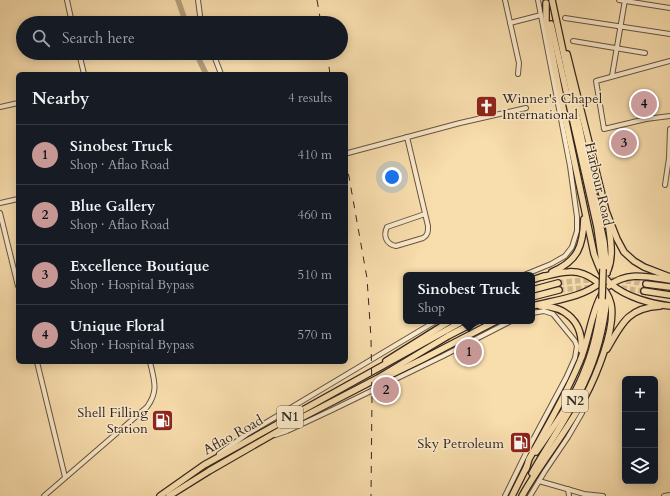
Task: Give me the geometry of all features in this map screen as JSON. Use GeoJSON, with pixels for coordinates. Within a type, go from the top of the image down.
{"type":"FeatureCollection","features":[{"type":"Feature","properties":{"kind":"highway","name":"Harbour Road"},"geometry":{"type":"LineString","coordinates":[[548,1],[561,41],[571,102]]}},
{"type":"Feature","properties":{"kind":"highway","name":"Harbour Road"},"geometry":{"type":"LineString","coordinates":[[546,442],[581,379],[600,329],[607,297],[606,257],[595,197],[548,1]]}},
{"type":"Feature","properties":{"kind":"highway"},"geometry":{"type":"LineString","coordinates":[[548,1],[546,21],[594,254],[605,278],[611,284],[624,293],[668,306]]}},
{"type":"Feature","properties":{"kind":"highway"},"geometry":{"type":"LineString","coordinates":[[561,41],[569,61],[606,211],[617,239],[624,252],[634,261],[644,267],[670,277]]}},
{"type":"Feature","properties":{"kind":"highway"},"geometry":{"type":"LineString","coordinates":[[542,277],[559,269],[572,260],[577,254],[584,236],[585,209]]}},
{"type":"Feature","properties":{"kind":"highway"},"geometry":{"type":"LineString","coordinates":[[535,305],[571,297],[600,284],[605,278],[610,267],[611,258],[606,211]]}},
{"type":"Feature","properties":{"kind":"highway"},"geometry":{"type":"LineString","coordinates":[[522,496],[584,400],[602,356],[610,327],[612,313],[611,302],[605,289],[591,277],[582,273],[568,272],[535,279]]}},
{"type":"Feature","properties":{"kind":"highway"},"geometry":{"type":"LineString","coordinates":[[526,468],[529,459],[580,360],[596,306],[605,289],[611,284],[625,277],[643,276],[670,280]]}},
{"type":"Feature","properties":{"kind":"highway"},"geometry":{"type":"LineString","coordinates":[[535,289],[558,283]]}},
{"type":"Feature","properties":{"kind":"highway"},"geometry":{"type":"LineString","coordinates":[[646,284],[670,287]]}},
{"type":"Feature","properties":{"kind":"highway"},"geometry":{"type":"LineString","coordinates":[[535,296],[559,290]]}},
{"type":"Feature","properties":{"kind":"highway"},"geometry":{"type":"LineString","coordinates":[[644,291],[670,295]]}},
{"type":"Feature","properties":{"kind":"highway"},"geometry":{"type":"LineString","coordinates":[[535,306],[551,306],[562,310],[576,323],[580,333],[582,347],[580,360]]}},
{"type":"Feature","properties":{"kind":"highway"},"geometry":{"type":"LineString","coordinates":[[602,356],[618,329],[629,316],[640,309],[668,306]]}},
{"type":"Feature","properties":{"kind":"highway"},"geometry":{"type":"LineString","coordinates":[[377,370],[385,361],[445,324]]}},
{"type":"Feature","properties":{"kind":"highway","name":"Aflao Road"},"geometry":{"type":"LineString","coordinates":[[160,496],[204,465],[458,324]]}},
{"type":"Feature","properties":{"kind":"highway","name":"Aflao Road"},"geometry":{"type":"LineString","coordinates":[[169,496],[203,474],[269,436],[378,378],[448,336],[471,324]]}},
{"type":"Feature","properties":{"kind":"highway"},"geometry":{"type":"LineString","coordinates":[[378,378],[393,374],[490,324]]}},
{"type":"Feature","properties":{"kind":"highway","name":"N2"},"geometry":{"type":"LineString","coordinates":[[512,496],[526,468],[546,442]]}},
{"type":"Feature","properties":{"kind":"highway","name":"N2"},"geometry":{"type":"LineString","coordinates":[[519,496],[546,442]]}},
{"type":"Feature","properties":{"kind":"street"},"geometry":{"type":"LineString","coordinates":[[67,0],[70,16]]}},
{"type":"Feature","properties":{"kind":"street"},"geometry":{"type":"LineString","coordinates":[[198,0],[200,16]]}},
{"type":"Feature","properties":{"kind":"street"},"geometry":{"type":"LineString","coordinates":[[505,0],[519,63],[518,74]]}},
{"type":"Feature","properties":{"kind":"street","name":"Harbour Road"},"geometry":{"type":"LineString","coordinates":[[531,272],[561,258],[572,247],[577,232],[575,194],[538,0]]}},
{"type":"Feature","properties":{"kind":"street"},"geometry":{"type":"LineString","coordinates":[[619,0],[670,8]]}},
{"type":"Feature","properties":{"kind":"street"},"geometry":{"type":"LineString","coordinates":[[612,76],[625,0]]}},
{"type":"Feature","properties":{"kind":"street"},"geometry":{"type":"LineString","coordinates":[[654,0],[654,5]]}},
{"type":"Feature","properties":{"kind":"street"},"geometry":{"type":"LineString","coordinates":[[510,23],[541,15]]}},
{"type":"Feature","properties":{"kind":"street"},"geometry":{"type":"LineString","coordinates":[[565,18],[670,34]]}},
{"type":"Feature","properties":{"kind":"street"},"geometry":{"type":"LineString","coordinates":[[573,41],[645,53]]}},
{"type":"Feature","properties":{"kind":"street"},"geometry":{"type":"LineString","coordinates":[[81,60],[84,72]]}},
{"type":"Feature","properties":{"kind":"street"},"geometry":{"type":"LineString","coordinates":[[216,60],[220,72]]}},
{"type":"Feature","properties":{"kind":"street"},"geometry":{"type":"LineString","coordinates":[[670,61],[596,81],[604,129],[646,118],[670,116]]}},
{"type":"Feature","properties":{"kind":"street"},"geometry":{"type":"LineString","coordinates":[[0,107],[16,103]]}},
{"type":"Feature","properties":{"kind":"street"},"geometry":{"type":"LineString","coordinates":[[348,153],[526,108]]}},
{"type":"Feature","properties":{"kind":"street"},"geometry":{"type":"LineString","coordinates":[[665,185],[669,158],[670,129]]}},
{"type":"Feature","properties":{"kind":"street"},"geometry":{"type":"LineString","coordinates":[[407,137],[428,226],[427,236],[396,246],[392,245],[385,238],[387,227],[425,214]]}},
{"type":"Feature","properties":{"kind":"street"},"geometry":{"type":"LineString","coordinates":[[0,203],[16,199]]}},
{"type":"Feature","properties":{"kind":"street"},"geometry":{"type":"LineString","coordinates":[[0,213],[16,278]]}},
{"type":"Feature","properties":{"kind":"street"},"geometry":{"type":"LineString","coordinates":[[504,496],[575,358],[577,346],[575,341],[553,314],[544,311],[535,312]]}},
{"type":"Feature","properties":{"kind":"street","name":"Aflao Road"},"geometry":{"type":"LineString","coordinates":[[204,465],[247,434],[431,324]]}},
{"type":"Feature","properties":{"kind":"street","name":"Aflao Road"},"geometry":{"type":"LineString","coordinates":[[269,436],[286,431],[312,419],[443,356],[505,324]]}},
{"type":"Feature","properties":{"kind":"street"},"geometry":{"type":"LineString","coordinates":[[38,364],[66,477]]}},
{"type":"Feature","properties":{"kind":"street"},"geometry":{"type":"LineString","coordinates":[[44,496],[147,407],[154,395],[155,388],[150,364]]}},
{"type":"Feature","properties":{"kind":"street"},"geometry":{"type":"LineString","coordinates":[[530,496],[582,413],[584,400]]}},
{"type":"Feature","properties":{"kind":"street"},"geometry":{"type":"LineString","coordinates":[[539,481],[584,494],[603,496]]}},
{"type":"Feature","properties":{"kind":"street"},"geometry":{"type":"LineString","coordinates":[[568,489],[569,496]]}},
{"type":"Feature","properties":{"kind":"street"},"geometry":{"type":"LineString","coordinates":[[664,496],[670,495]]}},
{"type":"Feature","properties":{"kind":"waterway"},"geometry":{"type":"LineString","coordinates":[[178,0],[184,16]]}},
{"type":"Feature","properties":{"kind":"waterway"},"geometry":{"type":"LineString","coordinates":[[199,60],[205,72]]}},
{"type":"Feature","properties":{"kind":"tunnel"},"geometry":{"type":"LineString","coordinates":[[558,283],[602,280],[646,284]]}},
{"type":"Feature","properties":{"kind":"tunnel"},"geometry":{"type":"LineString","coordinates":[[559,290],[595,287]]}},
{"type":"Feature","properties":{"kind":"tunnel"},"geometry":{"type":"LineString","coordinates":[[613,287],[644,291]]}},
{"type":"Feature","properties":{"kind":"railway"},"geometry":{"type":"LineString","coordinates":[[317,0],[320,16]]}},
{"type":"Feature","properties":{"kind":"railway"},"geometry":{"type":"LineString","coordinates":[[328,60],[330,72]]}},
{"type":"Feature","properties":{"kind":"railway"},"geometry":{"type":"LineString","coordinates":[[348,171],[367,278],[371,338],[371,496]]}},
{"type":"Feature","properties":{"kind":"place","name":"Unique Floral"},"geometry":{"type":"Point","coordinates":[644,104]}},
{"type":"Feature","properties":{"kind":"place","name":"Winner's Chapel International"},"geometry":{"type":"Point","coordinates":[487,106]}},
{"type":"Feature","properties":{"kind":"place","name":"Excellence Boutique"},"geometry":{"type":"Point","coordinates":[624,143]}},
{"type":"Feature","properties":{"kind":"place","name":"Sinobest Truck"},"geometry":{"type":"Point","coordinates":[469,352]}},
{"type":"Feature","properties":{"kind":"place","name":"Blue Gallery"},"geometry":{"type":"Point","coordinates":[386,390]}},
{"type":"Feature","properties":{"kind":"place","name":"Shell Filling Station"},"geometry":{"type":"Point","coordinates":[163,420]}},
{"type":"Feature","properties":{"kind":"place","name":"Sky Petroleum"},"geometry":{"type":"Point","coordinates":[520,443]}}]}
